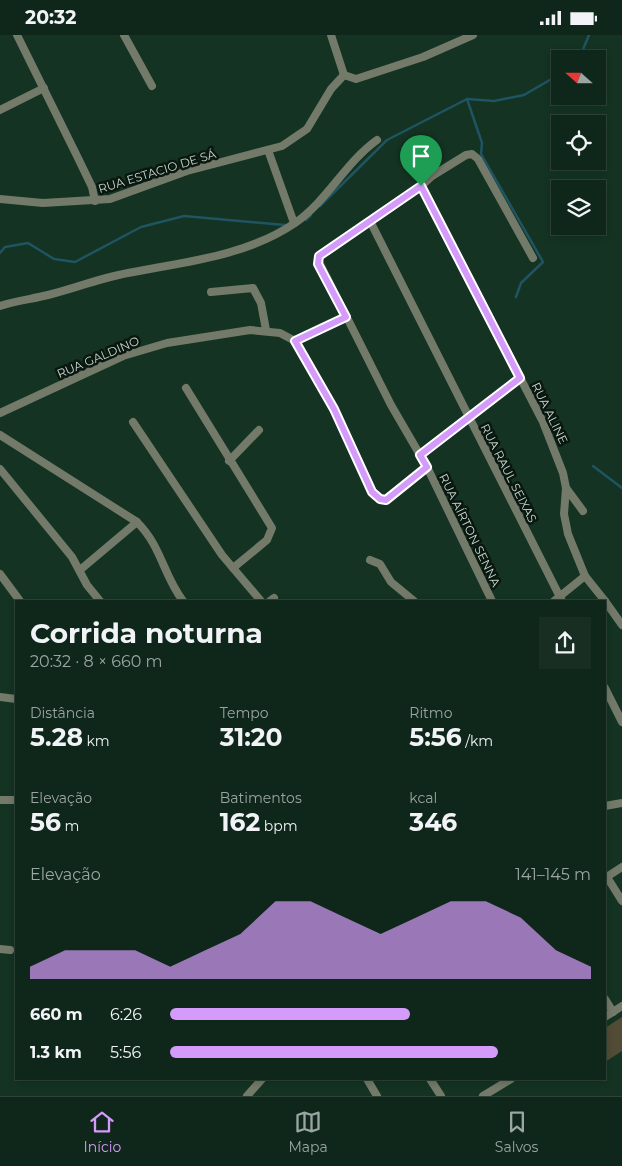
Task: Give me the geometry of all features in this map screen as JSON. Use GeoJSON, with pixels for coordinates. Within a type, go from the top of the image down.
{"type":"FeatureCollection","features":[{"type":"Feature","properties":{"kind":"street"},"geometry":{"type":"LineString","coordinates":[[16,35],[88,179],[95,201]]}},
{"type":"Feature","properties":{"kind":"street"},"geometry":{"type":"LineString","coordinates":[[124,35],[152,86]]}},
{"type":"Feature","properties":{"kind":"street"},"geometry":{"type":"LineString","coordinates":[[331,35],[344,75],[348,78],[356,79],[423,57],[473,35]]}},
{"type":"Feature","properties":{"kind":"street","name":"RUA ESTACIO DE SÁ"},"geometry":{"type":"LineString","coordinates":[[0,199],[30,203],[95,201],[126,195],[187,171],[282,146],[307,129],[331,89],[344,75]]}},
{"type":"Feature","properties":{"kind":"street"},"geometry":{"type":"LineString","coordinates":[[0,110],[44,88]]}},
{"type":"Feature","properties":{"kind":"street"},"geometry":{"type":"LineString","coordinates":[[0,306],[107,277],[219,255],[267,239],[294,223],[324,198],[355,158],[377,140]]}},
{"type":"Feature","properties":{"kind":"street"},"geometry":{"type":"LineString","coordinates":[[268,150],[294,223]]}},
{"type":"Feature","properties":{"kind":"street"},"geometry":{"type":"LineString","coordinates":[[370,221],[421,186],[432,176],[466,155],[472,154],[478,159],[533,259]]}},
{"type":"Feature","properties":{"kind":"street","name":"RUA ALINE"},"geometry":{"type":"LineString","coordinates":[[421,186],[544,422],[559,458],[566,488],[565,524],[585,576],[604,600]]}},
{"type":"Feature","properties":{"kind":"street","name":"RUA AÍRTON SENNA"},"geometry":{"type":"LineString","coordinates":[[370,221],[319,256],[318,264],[427,467],[492,600]]}},
{"type":"Feature","properties":{"kind":"street","name":"RUA RAUL SEIXAS"},"geometry":{"type":"LineString","coordinates":[[370,221],[559,600]]}},
{"type":"Feature","properties":{"kind":"street"},"geometry":{"type":"LineString","coordinates":[[211,292],[253,288],[260,303],[266,330]]}},
{"type":"Feature","properties":{"kind":"street"},"geometry":{"type":"LineString","coordinates":[[346,317],[295,341],[334,409],[372,492],[380,499],[386,500],[427,467]]}},
{"type":"Feature","properties":{"kind":"street","name":"RUA GALDINO"},"geometry":{"type":"LineString","coordinates":[[0,413],[123,356],[168,343],[200,336],[250,330],[266,330],[280,333],[295,341]]}},
{"type":"Feature","properties":{"kind":"street"},"geometry":{"type":"LineString","coordinates":[[420,455],[520,378]]}},
{"type":"Feature","properties":{"kind":"street"},"geometry":{"type":"LineString","coordinates":[[186,388],[229,461],[272,528],[267,540],[233,568]]}},
{"type":"Feature","properties":{"kind":"street"},"geometry":{"type":"LineString","coordinates":[[133,423],[184,502],[233,568],[260,600]]}},
{"type":"Feature","properties":{"kind":"street"},"geometry":{"type":"LineString","coordinates":[[229,461],[259,430]]}},
{"type":"Feature","properties":{"kind":"street"},"geometry":{"type":"LineString","coordinates":[[0,435],[137,522],[150,535],[174,589],[182,600]]}},
{"type":"Feature","properties":{"kind":"street"},"geometry":{"type":"LineString","coordinates":[[0,469],[72,557],[87,585],[99,600]]}},
{"type":"Feature","properties":{"kind":"street"},"geometry":{"type":"LineString","coordinates":[[566,488],[583,511]]}},
{"type":"Feature","properties":{"kind":"street"},"geometry":{"type":"LineString","coordinates":[[80,571],[137,522]]}},
{"type":"Feature","properties":{"kind":"street"},"geometry":{"type":"LineString","coordinates":[[370,560],[380,564],[391,582],[413,600]]}},
{"type":"Feature","properties":{"kind":"street"},"geometry":{"type":"LineString","coordinates":[[0,573],[19,600]]}},
{"type":"Feature","properties":{"kind":"street"},"geometry":{"type":"LineString","coordinates":[[559,600],[585,576]]}},
{"type":"Feature","properties":{"kind":"street","name":"RUA ALINE"},"geometry":{"type":"LineString","coordinates":[[606,602],[622,625]]}},
{"type":"Feature","properties":{"kind":"street"},"geometry":{"type":"LineString","coordinates":[[606,690],[622,721]]}},
{"type":"Feature","properties":{"kind":"street"},"geometry":{"type":"LineString","coordinates":[[0,697],[15,699]]}},
{"type":"Feature","properties":{"kind":"street"},"geometry":{"type":"LineString","coordinates":[[0,800],[15,799]]}},
{"type":"Feature","properties":{"kind":"street"},"geometry":{"type":"LineString","coordinates":[[606,806],[622,803]]}},
{"type":"Feature","properties":{"kind":"street"},"geometry":{"type":"LineString","coordinates":[[622,867],[606,877],[622,901]]}},
{"type":"Feature","properties":{"kind":"street"},"geometry":{"type":"LineString","coordinates":[[0,949],[10,950]]}},
{"type":"Feature","properties":{"kind":"street"},"geometry":{"type":"LineString","coordinates":[[606,1000],[613,1011]]}},
{"type":"Feature","properties":{"kind":"street"},"geometry":{"type":"LineString","coordinates":[[606,1016],[622,1006]]}},
{"type":"Feature","properties":{"kind":"street"},"geometry":{"type":"LineString","coordinates":[[247,1096],[261,1080]]}},
{"type":"Feature","properties":{"kind":"street"},"geometry":{"type":"LineString","coordinates":[[368,1080],[378,1096]]}},
{"type":"Feature","properties":{"kind":"street"},"geometry":{"type":"LineString","coordinates":[[431,1080],[441,1096]]}},
{"type":"Feature","properties":{"kind":"street"},"geometry":{"type":"LineString","coordinates":[[483,1096],[507,1080]]}},
{"type":"Feature","properties":{"kind":"shaded area"},"geometry":{"type":"Polygon","coordinates":[[[622,1017],[622,1051],[606,1061],[606,1027],[622,1017]]]}},
{"type":"Feature","properties":{"kind":"waterway"},"geometry":{"type":"LineString","coordinates":[[583,50],[589,35]]}},
{"type":"Feature","properties":{"kind":"waterway"},"geometry":{"type":"LineString","coordinates":[[320,206],[387,140],[467,99],[494,101],[524,95],[551,79]]}},
{"type":"Feature","properties":{"kind":"waterway"},"geometry":{"type":"LineString","coordinates":[[467,99],[482,143],[481,154],[543,262],[521,283],[516,297]]}},
{"type":"Feature","properties":{"kind":"waterway"},"geometry":{"type":"LineString","coordinates":[[306,220],[311,215]]}},
{"type":"Feature","properties":{"kind":"waterway"},"geometry":{"type":"LineString","coordinates":[[0,253],[5,247],[28,243],[54,259],[75,262],[141,227],[184,216],[285,225]]}},
{"type":"Feature","properties":{"kind":"waterway"},"geometry":{"type":"LineString","coordinates":[[593,466],[622,488]]}},
{"type":"Feature","properties":{"kind":"route"},"geometry":{"type":"LineString","coordinates":[[421,186],[520,378],[420,455],[427,467],[386,500],[380,499],[372,492],[334,409],[295,341],[346,317],[318,264],[319,256],[421,186]]}}]}
